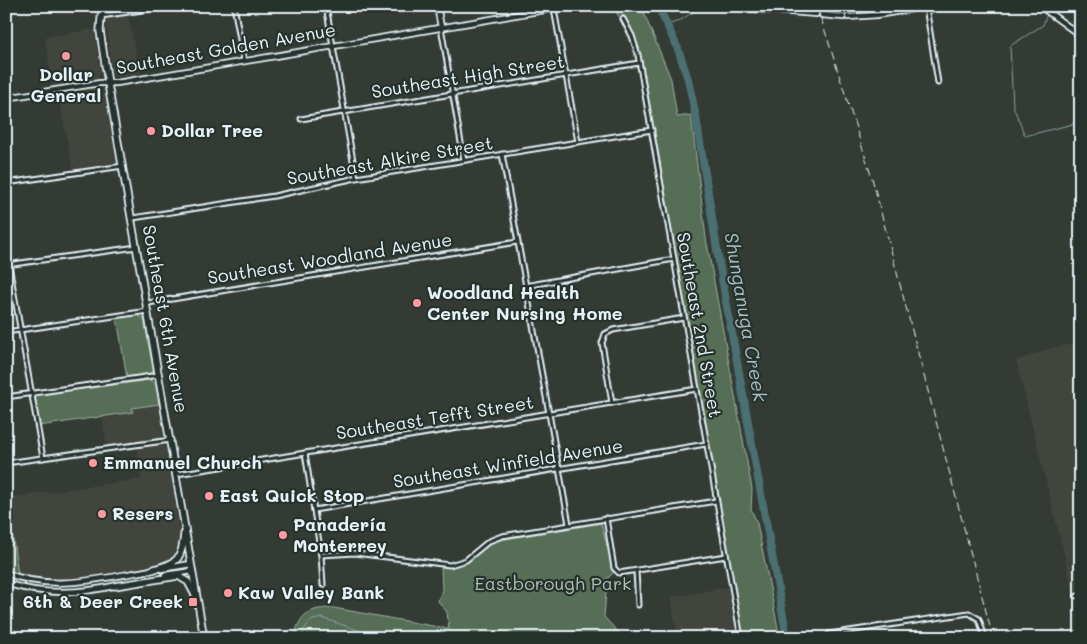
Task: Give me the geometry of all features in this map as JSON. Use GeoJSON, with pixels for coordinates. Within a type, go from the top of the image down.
{"type":"FeatureCollection","features":[{"type":"Feature","properties":{"kind":"main road","name":"Southeast 6th Avenue"},"geometry":{"type":"LineString","coordinates":[[102,6],[100,31],[108,83],[148,303],[204,638]]}},
{"type":"Feature","properties":{"kind":"main road"},"geometry":{"type":"LineString","coordinates":[[151,570],[172,564],[179,559],[183,551],[185,527]]}},
{"type":"Feature","properties":{"kind":"main road"},"geometry":{"type":"LineString","coordinates":[[116,586],[180,576],[188,582],[197,599]]}},
{"type":"Feature","properties":{"kind":"street"},"geometry":{"type":"LineString","coordinates":[[101,16],[170,6]]}},
{"type":"Feature","properties":{"kind":"street"},"geometry":{"type":"LineString","coordinates":[[234,6],[244,61]]}},
{"type":"Feature","properties":{"kind":"street"},"geometry":{"type":"LineString","coordinates":[[326,6],[356,178]]}},
{"type":"Feature","properties":{"kind":"street"},"geometry":{"type":"LineString","coordinates":[[437,6],[464,160]]}},
{"type":"Feature","properties":{"kind":"street","name":"Southeast Golden Avenue"},"geometry":{"type":"LineString","coordinates":[[6,98],[244,61],[568,6]]}},
{"type":"Feature","properties":{"kind":"street"},"geometry":{"type":"LineString","coordinates":[[715,6],[816,14]]}},
{"type":"Feature","properties":{"kind":"street"},"geometry":{"type":"LineString","coordinates":[[822,15],[846,17],[877,15],[928,6],[938,83]]}},
{"type":"Feature","properties":{"kind":"street"},"geometry":{"type":"LineString","coordinates":[[1041,7],[1081,36]]}},
{"type":"Feature","properties":{"kind":"street"},"geometry":{"type":"LineString","coordinates":[[554,9],[578,142]]}},
{"type":"Feature","properties":{"kind":"street","name":"Southeast 2nd Street"},"geometry":{"type":"LineString","coordinates":[[623,20],[636,46],[640,63],[741,638]]}},
{"type":"Feature","properties":{"kind":"street","name":"Southeast High Street"},"geometry":{"type":"LineString","coordinates":[[301,119],[640,63]]}},
{"type":"Feature","properties":{"kind":"street","name":"Southeast Alkire Street"},"geometry":{"type":"LineString","coordinates":[[132,218],[274,196],[356,178],[652,130]]}},
{"type":"Feature","properties":{"kind":"street"},"geometry":{"type":"LineString","coordinates":[[502,154],[569,524]]}},
{"type":"Feature","properties":{"kind":"street"},"geometry":{"type":"LineString","coordinates":[[6,183],[123,166]]}},
{"type":"Feature","properties":{"kind":"street","name":"Southeast Woodland Avenue"},"geometry":{"type":"LineString","coordinates":[[148,303],[517,242]]}},
{"type":"Feature","properties":{"kind":"street"},"geometry":{"type":"LineString","coordinates":[[8,264],[137,246]]}},
{"type":"Feature","properties":{"kind":"street"},"geometry":{"type":"LineString","coordinates":[[6,248],[43,458]]}},
{"type":"Feature","properties":{"kind":"street"},"geometry":{"type":"LineString","coordinates":[[525,286],[674,259]]}},
{"type":"Feature","properties":{"kind":"street"},"geometry":{"type":"LineString","coordinates":[[6,332],[149,311]]}},
{"type":"Feature","properties":{"kind":"street"},"geometry":{"type":"LineString","coordinates":[[612,403],[602,342],[605,334],[613,330],[684,318]]}},
{"type":"Feature","properties":{"kind":"street"},"geometry":{"type":"LineString","coordinates":[[6,397],[160,375]]}},
{"type":"Feature","properties":{"kind":"street","name":"Southeast Tefft Street"},"geometry":{"type":"LineString","coordinates":[[177,474],[697,389]]}},
{"type":"Feature","properties":{"kind":"street"},"geometry":{"type":"LineString","coordinates":[[6,463],[171,440]]}},
{"type":"Feature","properties":{"kind":"street","name":"Southeast Winfield Avenue"},"geometry":{"type":"LineString","coordinates":[[314,510],[706,444]]}},
{"type":"Feature","properties":{"kind":"street"},"geometry":{"type":"LineString","coordinates":[[305,454],[321,555],[323,585]]}},
{"type":"Feature","properties":{"kind":"street"},"geometry":{"type":"LineString","coordinates":[[321,555],[355,553],[450,565],[466,560],[483,545],[496,538],[716,500]]}},
{"type":"Feature","properties":{"kind":"street"},"geometry":{"type":"LineString","coordinates":[[606,518],[614,568],[618,572],[636,571],[726,556]]}},
{"type":"Feature","properties":{"kind":"street"},"geometry":{"type":"LineString","coordinates":[[6,573],[30,581],[62,584],[192,564]]}},
{"type":"Feature","properties":{"kind":"street"},"geometry":{"type":"LineString","coordinates":[[6,583],[30,590],[60,593],[116,586],[193,571]]}},
{"type":"Feature","properties":{"kind":"street"},"geometry":{"type":"LineString","coordinates":[[636,571],[638,605]]}},
{"type":"Feature","properties":{"kind":"street"},"geometry":{"type":"LineString","coordinates":[[829,634],[965,614],[976,616],[981,622],[985,638]]}},
{"type":"Feature","properties":{"kind":"shaded area"},"geometry":{"type":"Polygon","coordinates":[[[128,15],[140,74],[117,77],[112,72],[106,21],[109,18],[128,15]]]}},
{"type":"Feature","properties":{"kind":"shaded area"},"geometry":{"type":"Polygon","coordinates":[[[94,29],[100,71],[98,79],[53,87],[45,37],[94,29]]]}},
{"type":"Feature","properties":{"kind":"shaded area"},"geometry":{"type":"Polygon","coordinates":[[[98,88],[104,94],[116,162],[111,165],[73,171],[58,94],[98,88]]]}},
{"type":"Feature","properties":{"kind":"shaded area"},"geometry":{"type":"Polygon","coordinates":[[[1081,342],[1081,590],[1073,591],[1016,360],[1053,348],[1081,342]]]}},
{"type":"Feature","properties":{"kind":"shaded area"},"geometry":{"type":"Polygon","coordinates":[[[159,404],[163,437],[107,447],[102,417],[132,412],[132,408],[159,404]]]}},
{"type":"Feature","properties":{"kind":"shaded area"},"geometry":{"type":"Polygon","coordinates":[[[162,444],[167,450],[181,543],[175,559],[154,567],[61,581],[37,580],[18,574],[7,498],[141,479],[137,446],[162,444]]]}},
{"type":"Feature","properties":{"kind":"shaded area"},"geometry":{"type":"Polygon","coordinates":[[[728,587],[737,638],[677,638],[671,597],[728,587]]]}},
{"type":"Feature","properties":{"kind":"green space"},"geometry":{"type":"Polygon","coordinates":[[[611,6],[641,6],[671,79],[677,117],[691,115],[706,238],[752,489],[751,509],[757,523],[780,638],[743,638],[643,65],[631,28],[624,17],[621,19],[611,6]]]}},
{"type":"Feature","properties":{"kind":"green space"},"geometry":{"type":"Polygon","coordinates":[[[138,315],[144,319],[153,369],[150,374],[127,378],[117,318],[138,315]]]}},
{"type":"Feature","properties":{"kind":"green space"},"geometry":{"type":"Polygon","coordinates":[[[151,380],[155,383],[159,404],[132,408],[133,412],[39,426],[35,395],[151,380]]]}},
{"type":"Feature","properties":{"kind":"green space"},"geometry":{"type":"Polygon","coordinates":[[[7,498],[18,574],[6,570],[7,498]]]}},
{"type":"Feature","properties":{"kind":"green space","name":"Eastborough Park"},"geometry":{"type":"Polygon","coordinates":[[[601,523],[614,572],[607,579],[604,617],[622,636],[634,638],[294,638],[299,623],[307,614],[325,608],[334,608],[449,629],[447,612],[438,601],[442,590],[441,567],[456,566],[468,562],[494,541],[601,523]]]}},
{"type":"Feature","properties":{"kind":"waterway","name":"Shunganuga Creek"},"geometry":{"type":"LineString","coordinates":[[658,6],[678,49],[688,79],[696,117],[719,262],[787,638]]}},
{"type":"Feature","properties":{"kind":"waterway"},"geometry":{"type":"LineString","coordinates":[[667,25],[679,21],[703,6]]}},
{"type":"Feature","properties":{"kind":"waterway"},"geometry":{"type":"LineString","coordinates":[[1047,14],[1043,25],[1010,46],[1013,106],[1025,136],[1081,122]]}},
{"type":"Feature","properties":{"kind":"waterway"},"geometry":{"type":"LineString","coordinates":[[304,638],[303,631],[310,621],[322,618],[364,632],[400,638]]}},
{"type":"Feature","properties":{"kind":"railway"},"geometry":{"type":"LineString","coordinates":[[817,6],[872,178],[993,638]]}},
{"type":"Feature","properties":{"kind":"place","name":"Dollar General"},"geometry":{"type":"Point","coordinates":[66,56]}},
{"type":"Feature","properties":{"kind":"place","name":"Dollar Tree"},"geometry":{"type":"Point","coordinates":[151,131]}},
{"type":"Feature","properties":{"kind":"place","name":"Woodland Health Center Nursing Home"},"geometry":{"type":"Point","coordinates":[417,303]}},
{"type":"Feature","properties":{"kind":"place","name":"Emmanuel Church"},"geometry":{"type":"Point","coordinates":[93,463]}},
{"type":"Feature","properties":{"kind":"place","name":"East Quick Stop"},"geometry":{"type":"Point","coordinates":[209,496]}},
{"type":"Feature","properties":{"kind":"place","name":"Resers"},"geometry":{"type":"Point","coordinates":[102,514]}},
{"type":"Feature","properties":{"kind":"place","name":"Panadería Monterrey"},"geometry":{"type":"Point","coordinates":[283,535]}},
{"type":"Feature","properties":{"kind":"place","name":"Kaw Valley Bank"},"geometry":{"type":"Point","coordinates":[228,593]}},
{"type":"Feature","properties":{"kind":"place","name":"6th & Deer Creek"},"geometry":{"type":"Point","coordinates":[193,602]}}]}
